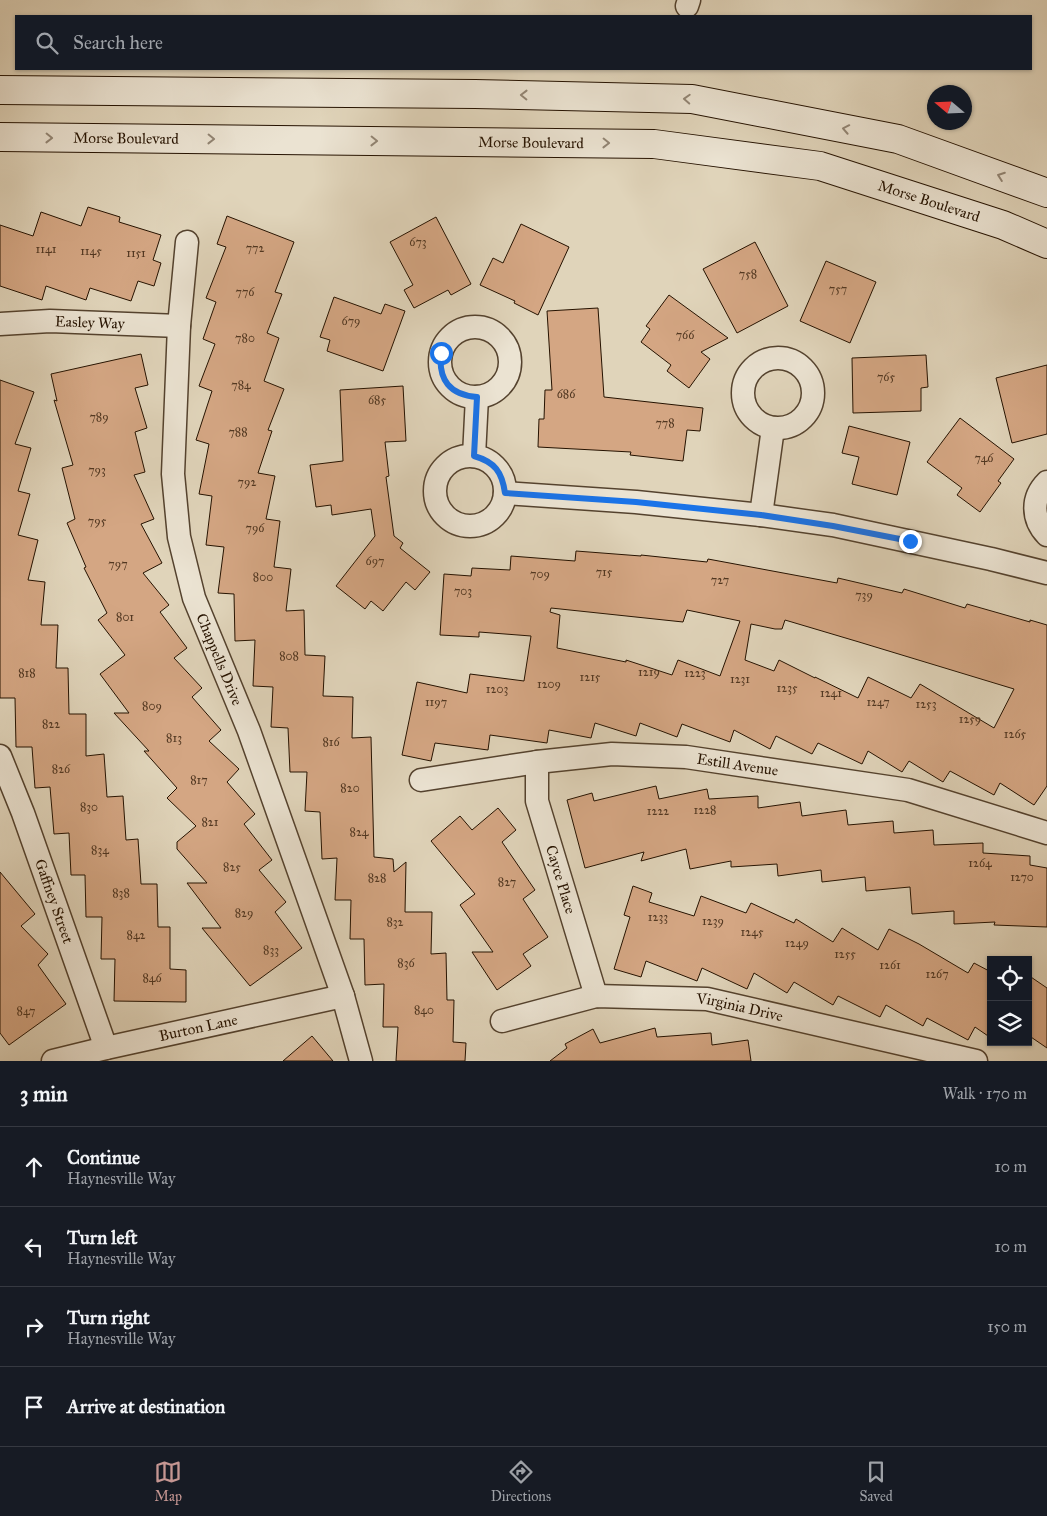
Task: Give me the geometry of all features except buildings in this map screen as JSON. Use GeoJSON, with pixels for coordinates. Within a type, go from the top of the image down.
{"type":"FeatureCollection","features":[{"type":"Feature","properties":{"kind":"main road"},"geometry":{"type":"LineString","coordinates":[[0,90],[475,94],[692,99],[898,139],[1047,193]]}},
{"type":"Feature","properties":{"kind":"main road","name":"Morse Boulevard"},"geometry":{"type":"LineString","coordinates":[[0,137],[654,144],[820,166],[1003,225],[1047,244]]}},
{"type":"Feature","properties":{"kind":"street","name":"Chappells Drive"},"geometry":{"type":"LineString","coordinates":[[187,242],[179,326],[173,474],[179,537],[194,598],[249,732],[343,996],[361,1061]]}},
{"type":"Feature","properties":{"kind":"street","name":"Easley Way"},"geometry":{"type":"LineString","coordinates":[[0,324],[50,321],[179,326]]}},
{"type":"Feature","properties":{"kind":"street"},"geometry":{"type":"LineString","coordinates":[[474,456],[477,397]]}},
{"type":"Feature","properties":{"kind":"street"},"geometry":{"type":"LineString","coordinates":[[761,515],[773,428]]}},
{"type":"Feature","properties":{"kind":"street"},"geometry":{"type":"LineString","coordinates":[[462,456],[474,456],[484,459],[496,469],[504,482],[505,493],[502,504],[496,514],[486,522],[474,526],[463,526],[442,514],[436,503],[434,491],[436,479],[442,469],[462,456]]}},
{"type":"Feature","properties":{"kind":"street"},"geometry":{"type":"LineString","coordinates":[[1047,482],[1038,492],[1035,504],[1040,528],[1047,535]]}},
{"type":"Feature","properties":{"kind":"street"},"geometry":{"type":"LineString","coordinates":[[505,493],[645,503],[761,515],[862,531],[1047,573]]}},
{"type":"Feature","properties":{"kind":"street","name":"Estill Avenue"},"geometry":{"type":"LineString","coordinates":[[421,780],[537,762],[612,754],[686,757],[908,790],[1047,833]]}},
{"type":"Feature","properties":{"kind":"street","name":"Gaffney Street"},"geometry":{"type":"LineString","coordinates":[[0,756],[23,813],[106,1048]]}},
{"type":"Feature","properties":{"kind":"street","name":"Cayce Place"},"geometry":{"type":"LineString","coordinates":[[537,762],[537,801],[596,996]]}},
{"type":"Feature","properties":{"kind":"street","name":"Burton Lane"},"geometry":{"type":"LineString","coordinates":[[53,1061],[343,996]]}},
{"type":"Feature","properties":{"kind":"street","name":"Virginia Drive"},"geometry":{"type":"LineString","coordinates":[[502,1021],[596,996],[706,999],[976,1061]]}},
{"type":"Feature","properties":{"kind":"route"},"geometry":{"type":"LineString","coordinates":[[441,353],[442,375],[448,384],[456,392],[466,396],[477,397],[474,456],[484,459],[500,473],[504,482],[505,493],[636,502],[761,515],[833,526],[910,541]]}}]}
